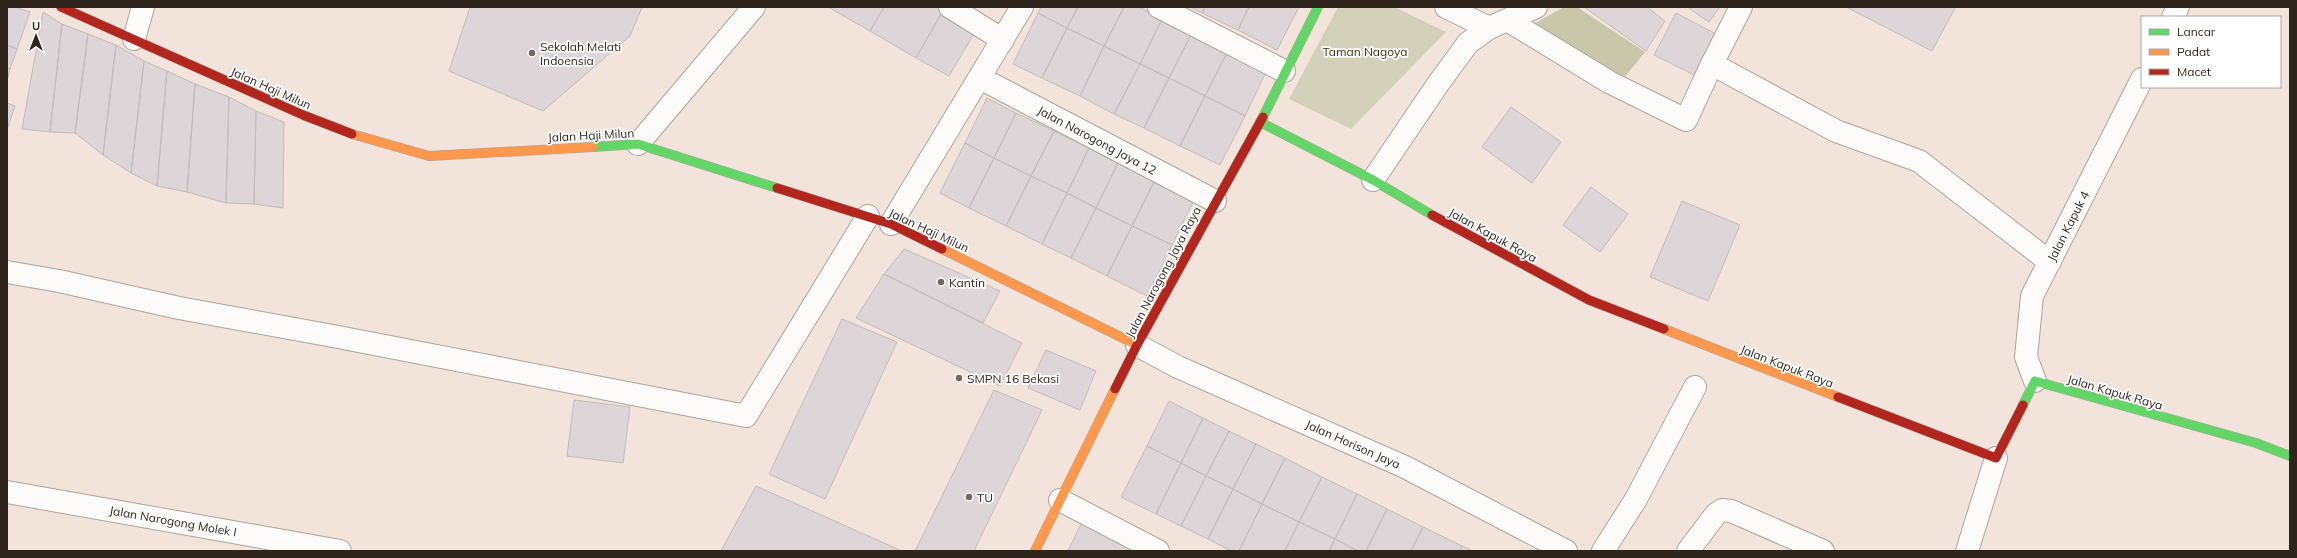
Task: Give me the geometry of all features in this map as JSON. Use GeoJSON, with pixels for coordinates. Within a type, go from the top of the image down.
{"type":"FeatureCollection","features":[{"type":"Feature","properties":{"kind":"street","name":"Jalan Haji Milun"},"geometry":{"type":"LineString","coordinates":[[60,7],[303,115],[356,136],[429,156],[638,144],[868,216],[891,224],[1137,345]]}},
{"type":"Feature","properties":{"kind":"street"},"geometry":{"type":"LineString","coordinates":[[134,39],[143,7]]}},
{"type":"Feature","properties":{"kind":"street"},"geometry":{"type":"LineString","coordinates":[[638,144],[754,7]]}},
{"type":"Feature","properties":{"kind":"street"},"geometry":{"type":"LineString","coordinates":[[950,7],[1003,40]]}},
{"type":"Feature","properties":{"kind":"street"},"geometry":{"type":"LineString","coordinates":[[891,224],[1022,7]]}},
{"type":"Feature","properties":{"kind":"street"},"geometry":{"type":"LineString","coordinates":[[1159,7],[1284,71]]}},
{"type":"Feature","properties":{"kind":"street","name":"Jalan Narogong Jaya Raya"},"geometry":{"type":"LineString","coordinates":[[1035,551],[1137,345],[1215,201],[1260,122],[1284,71],[1318,7]]}},
{"type":"Feature","properties":{"kind":"street"},"geometry":{"type":"LineString","coordinates":[[1446,7],[1499,24],[1609,82],[1686,120],[1741,7]]}},
{"type":"Feature","properties":{"kind":"street"},"geometry":{"type":"LineString","coordinates":[[1374,180],[1438,84],[1468,43],[1499,24],[1536,7]]}},
{"type":"Feature","properties":{"kind":"street"},"geometry":{"type":"LineString","coordinates":[[2174,16],[2178,7]]}},
{"type":"Feature","properties":{"kind":"street"},"geometry":{"type":"LineString","coordinates":[[1712,64],[1836,130],[1919,161],[2050,262]]}},
{"type":"Feature","properties":{"kind":"street","name":"Jalan Narogong Jaya 12"},"geometry":{"type":"LineString","coordinates":[[980,78],[1215,201]]}},
{"type":"Feature","properties":{"kind":"street","name":"Jalan Kapuk 4"},"geometry":{"type":"LineString","coordinates":[[2035,381],[2026,357],[2032,296],[2141,81]]}},
{"type":"Feature","properties":{"kind":"street","name":"Jalan Kapuk Raya"},"geometry":{"type":"LineString","coordinates":[[1260,122],[1374,180],[1460,232],[1589,300],[1996,458]]}},
{"type":"Feature","properties":{"kind":"street"},"geometry":{"type":"LineString","coordinates":[[7,272],[59,281],[179,308],[333,336],[746,416],[868,216]]}},
{"type":"Feature","properties":{"kind":"street","name":"Jalan Horison Jaya"},"geometry":{"type":"LineString","coordinates":[[1137,345],[1178,367],[1405,466],[1566,551]]}},
{"type":"Feature","properties":{"kind":"street"},"geometry":{"type":"LineString","coordinates":[[1967,551],[1996,458],[2035,381]]}},
{"type":"Feature","properties":{"kind":"street","name":"Jalan Kapuk Raya"},"geometry":{"type":"LineString","coordinates":[[2035,381],[2256,443],[2290,456]]}},
{"type":"Feature","properties":{"kind":"street"},"geometry":{"type":"LineString","coordinates":[[1603,551],[1636,499],[1695,387]]}},
{"type":"Feature","properties":{"kind":"street","name":"Jalan Narogong Molek I"},"geometry":{"type":"LineString","coordinates":[[7,492],[340,551]]}},
{"type":"Feature","properties":{"kind":"street"},"geometry":{"type":"LineString","coordinates":[[1060,500],[1158,551]]}},
{"type":"Feature","properties":{"kind":"street"},"geometry":{"type":"LineString","coordinates":[[1688,551],[1716,514],[1722,510],[1731,511],[1813,549]]}},
{"type":"Feature","properties":{"kind":"green space","name":"Taman Nagoya"},"geometry":{"type":"Polygon","coordinates":[[[1338,7],[1394,7],[1446,32],[1351,129],[1289,99],[1338,7]]]}},
{"type":"Feature","properties":{"kind":"shaded area"},"geometry":{"type":"Polygon","coordinates":[[[1564,7],[1577,7],[1645,52],[1623,79],[1532,25],[1564,7]]]}},
{"type":"Feature","properties":{"kind":"building"},"geometry":{"type":"Polygon","coordinates":[[[7,7],[15,7],[30,12],[17,49],[7,45],[7,7]]]}},
{"type":"Feature","properties":{"kind":"building","name":"Sekolah Melati Indoensia"},"geometry":{"type":"Polygon","coordinates":[[[470,7],[642,7],[630,36],[543,111],[449,71],[470,7]]]}},
{"type":"Feature","properties":{"kind":"building"},"geometry":{"type":"Polygon","coordinates":[[[828,7],[884,7],[870,31],[828,7]]]}},
{"type":"Feature","properties":{"kind":"building"},"geometry":{"type":"Polygon","coordinates":[[[884,7],[945,7],[916,58],[870,31],[884,7]]]}},
{"type":"Feature","properties":{"kind":"building"},"geometry":{"type":"Polygon","coordinates":[[[945,7],[978,27],[949,76],[916,58],[945,7]]]}},
{"type":"Feature","properties":{"kind":"building"},"geometry":{"type":"Polygon","coordinates":[[[1041,7],[1078,7],[1067,28],[1038,13],[1041,7]]]}},
{"type":"Feature","properties":{"kind":"building"},"geometry":{"type":"Polygon","coordinates":[[[1078,7],[1124,7],[1104,46],[1067,28],[1078,7]]]}},
{"type":"Feature","properties":{"kind":"building"},"geometry":{"type":"Polygon","coordinates":[[[1124,7],[1139,7],[1162,19],[1140,64],[1104,46],[1124,7]]]}},
{"type":"Feature","properties":{"kind":"building"},"geometry":{"type":"Polygon","coordinates":[[[1190,7],[1205,7],[1202,13],[1190,7]]]}},
{"type":"Feature","properties":{"kind":"building"},"geometry":{"type":"Polygon","coordinates":[[[1205,7],[1249,7],[1238,30],[1202,13],[1205,7]]]}},
{"type":"Feature","properties":{"kind":"building"},"geometry":{"type":"Polygon","coordinates":[[[1249,7],[1299,7],[1277,50],[1238,30],[1249,7]]]}},
{"type":"Feature","properties":{"kind":"building"},"geometry":{"type":"Polygon","coordinates":[[[1584,7],[1647,7],[1665,21],[1646,51],[1584,7]]]}},
{"type":"Feature","properties":{"kind":"building"},"geometry":{"type":"Polygon","coordinates":[[[1687,7],[1720,7],[1709,22],[1687,7]]]}},
{"type":"Feature","properties":{"kind":"building"},"geometry":{"type":"Polygon","coordinates":[[[1846,7],[1953,7],[1955,8],[1932,51],[1846,7]]]}},
{"type":"Feature","properties":{"kind":"building"},"geometry":{"type":"Polygon","coordinates":[[[43,12],[62,24],[50,132],[22,129],[43,12]]]}},
{"type":"Feature","properties":{"kind":"building"},"geometry":{"type":"Polygon","coordinates":[[[1038,13],[1067,28],[1042,78],[1013,64],[1038,13]]]}},
{"type":"Feature","properties":{"kind":"building"},"geometry":{"type":"Polygon","coordinates":[[[1676,13],[1716,34],[1694,75],[1654,55],[1676,13]]]}},
{"type":"Feature","properties":{"kind":"building"},"geometry":{"type":"Polygon","coordinates":[[[1162,19],[1192,33],[1169,78],[1140,64],[1162,19]]]}},
{"type":"Feature","properties":{"kind":"building"},"geometry":{"type":"Polygon","coordinates":[[[62,24],[88,34],[75,133],[50,132],[62,24]]]}},
{"type":"Feature","properties":{"kind":"building"},"geometry":{"type":"Polygon","coordinates":[[[1067,28],[1104,46],[1080,96],[1042,78],[1067,28]]]}},
{"type":"Feature","properties":{"kind":"building"},"geometry":{"type":"Polygon","coordinates":[[[1192,33],[1228,51],[1205,96],[1169,78],[1192,33]]]}},
{"type":"Feature","properties":{"kind":"building"},"geometry":{"type":"Polygon","coordinates":[[[88,34],[116,45],[103,155],[75,133],[88,34]]]}},
{"type":"Feature","properties":{"kind":"building"},"geometry":{"type":"Polygon","coordinates":[[[7,45],[17,49],[10,69],[7,68],[7,45]]]}},
{"type":"Feature","properties":{"kind":"building"},"geometry":{"type":"Polygon","coordinates":[[[116,45],[144,61],[131,173],[103,155],[116,45]]]}},
{"type":"Feature","properties":{"kind":"building"},"geometry":{"type":"Polygon","coordinates":[[[1104,46],[1140,64],[1114,114],[1080,96],[1104,46]]]}},
{"type":"Feature","properties":{"kind":"building"},"geometry":{"type":"Polygon","coordinates":[[[1228,51],[1267,70],[1245,116],[1205,96],[1228,51]]]}},
{"type":"Feature","properties":{"kind":"building"},"geometry":{"type":"Polygon","coordinates":[[[144,61],[167,71],[157,186],[131,173],[144,61]]]}},
{"type":"Feature","properties":{"kind":"building"},"geometry":{"type":"Polygon","coordinates":[[[1140,64],[1169,78],[1144,128],[1114,114],[1140,64]]]}},
{"type":"Feature","properties":{"kind":"building"},"geometry":{"type":"Polygon","coordinates":[[[7,68],[10,69],[7,81],[7,68]]]}},
{"type":"Feature","properties":{"kind":"building"},"geometry":{"type":"Polygon","coordinates":[[[167,71],[195,84],[187,192],[157,186],[167,71]]]}},
{"type":"Feature","properties":{"kind":"building"},"geometry":{"type":"Polygon","coordinates":[[[1169,78],[1205,96],[1180,146],[1144,128],[1169,78]]]}},
{"type":"Feature","properties":{"kind":"building"},"geometry":{"type":"Polygon","coordinates":[[[195,84],[229,97],[226,203],[187,192],[195,84]]]}},
{"type":"Feature","properties":{"kind":"building"},"geometry":{"type":"Polygon","coordinates":[[[1205,96],[1245,116],[1220,165],[1180,146],[1205,96]]]}},
{"type":"Feature","properties":{"kind":"building"},"geometry":{"type":"Polygon","coordinates":[[[229,97],[256,111],[254,204],[226,203],[229,97]]]}},
{"type":"Feature","properties":{"kind":"building"},"geometry":{"type":"Polygon","coordinates":[[[987,98],[1016,113],[994,158],[965,143],[987,98]]]}},
{"type":"Feature","properties":{"kind":"building"},"geometry":{"type":"Polygon","coordinates":[[[7,103],[15,106],[7,130],[7,103]]]}},
{"type":"Feature","properties":{"kind":"building"},"geometry":{"type":"Polygon","coordinates":[[[1511,107],[1561,142],[1532,183],[1482,147],[1511,107]]]}},
{"type":"Feature","properties":{"kind":"building"},"geometry":{"type":"Polygon","coordinates":[[[256,111],[284,122],[283,208],[254,204],[256,111]]]}},
{"type":"Feature","properties":{"kind":"building"},"geometry":{"type":"Polygon","coordinates":[[[1016,113],[1054,131],[1031,176],[994,158],[1016,113]]]}},
{"type":"Feature","properties":{"kind":"building"},"geometry":{"type":"Polygon","coordinates":[[[1054,131],[1089,148],[1067,193],[1031,176],[1054,131]]]}},
{"type":"Feature","properties":{"kind":"building"},"geometry":{"type":"Polygon","coordinates":[[[965,143],[994,158],[969,208],[940,193],[965,143]]]}},
{"type":"Feature","properties":{"kind":"building"},"geometry":{"type":"Polygon","coordinates":[[[1089,148],[1118,163],[1096,208],[1067,193],[1089,148]]]}},
{"type":"Feature","properties":{"kind":"building"},"geometry":{"type":"Polygon","coordinates":[[[994,158],[1031,176],[1006,226],[969,208],[994,158]]]}},
{"type":"Feature","properties":{"kind":"building"},"geometry":{"type":"Polygon","coordinates":[[[1118,163],[1155,180],[1132,226],[1096,208],[1118,163]]]}},
{"type":"Feature","properties":{"kind":"building"},"geometry":{"type":"Polygon","coordinates":[[[1031,176],[1067,193],[1042,244],[1006,226],[1031,176]]]}},
{"type":"Feature","properties":{"kind":"building"},"geometry":{"type":"Polygon","coordinates":[[[1155,180],[1194,200],[1172,245],[1132,226],[1155,180]]]}},
{"type":"Feature","properties":{"kind":"building"},"geometry":{"type":"Polygon","coordinates":[[[1591,187],[1628,214],[1600,252],[1563,225],[1591,187]]]}},
{"type":"Feature","properties":{"kind":"building"},"geometry":{"type":"Polygon","coordinates":[[[1067,193],[1096,208],[1071,258],[1042,244],[1067,193]]]}},
{"type":"Feature","properties":{"kind":"building"},"geometry":{"type":"Polygon","coordinates":[[[1682,201],[1740,225],[1708,301],[1650,277],[1682,201]]]}},
{"type":"Feature","properties":{"kind":"building"},"geometry":{"type":"Polygon","coordinates":[[[1096,208],[1132,226],[1107,276],[1071,258],[1096,208]]]}},
{"type":"Feature","properties":{"kind":"building"},"geometry":{"type":"Polygon","coordinates":[[[1132,226],[1172,245],[1147,296],[1107,276],[1132,226]]]}},
{"type":"Feature","properties":{"kind":"building","name":"Kantin"},"geometry":{"type":"Polygon","coordinates":[[[904,249],[1000,291],[983,323],[884,274],[904,249]]]}},
{"type":"Feature","properties":{"kind":"building"},"geometry":{"type":"Polygon","coordinates":[[[884,274],[1022,343],[1000,386],[856,318],[884,274]]]}},
{"type":"Feature","properties":{"kind":"building"},"geometry":{"type":"Polygon","coordinates":[[[842,319],[897,342],[825,499],[769,474],[842,319]]]}},
{"type":"Feature","properties":{"kind":"building"},"geometry":{"type":"Polygon","coordinates":[[[1046,350],[1096,371],[1080,410],[1028,388],[1046,350]]]}},
{"type":"Feature","properties":{"kind":"building"},"geometry":{"type":"Polygon","coordinates":[[[994,390],[1042,410],[974,551],[915,551],[994,390]]]}},
{"type":"Feature","properties":{"kind":"building"},"geometry":{"type":"Polygon","coordinates":[[[574,400],[630,407],[623,463],[567,456],[574,400]]]}},
{"type":"Feature","properties":{"kind":"building"},"geometry":{"type":"Polygon","coordinates":[[[1169,401],[1203,418],[1181,463],[1147,446],[1169,401]]]}},
{"type":"Feature","properties":{"kind":"building"},"geometry":{"type":"Polygon","coordinates":[[[1203,418],[1229,431],[1206,476],[1181,463],[1203,418]]]}},
{"type":"Feature","properties":{"kind":"building"},"geometry":{"type":"Polygon","coordinates":[[[1229,431],[1256,444],[1233,489],[1206,476],[1229,431]]]}},
{"type":"Feature","properties":{"kind":"building"},"geometry":{"type":"Polygon","coordinates":[[[1256,444],[1285,458],[1262,504],[1233,489],[1256,444]]]}},
{"type":"Feature","properties":{"kind":"building"},"geometry":{"type":"Polygon","coordinates":[[[1147,446],[1181,463],[1156,514],[1121,497],[1147,446]]]}},
{"type":"Feature","properties":{"kind":"building"},"geometry":{"type":"Polygon","coordinates":[[[1285,458],[1322,477],[1299,522],[1262,504],[1285,458]]]}},
{"type":"Feature","properties":{"kind":"building"},"geometry":{"type":"Polygon","coordinates":[[[1181,463],[1206,476],[1181,526],[1156,514],[1181,463]]]}},
{"type":"Feature","properties":{"kind":"building"},"geometry":{"type":"Polygon","coordinates":[[[1206,476],[1233,489],[1208,539],[1181,526],[1206,476]]]}},
{"type":"Feature","properties":{"kind":"building"},"geometry":{"type":"Polygon","coordinates":[[[1322,477],[1357,494],[1335,539],[1299,522],[1322,477]]]}},
{"type":"Feature","properties":{"kind":"building"},"geometry":{"type":"Polygon","coordinates":[[[756,486],[902,551],[721,551],[756,486]]]}},
{"type":"Feature","properties":{"kind":"building"},"geometry":{"type":"Polygon","coordinates":[[[1233,489],[1262,504],[1239,551],[1231,551],[1208,539],[1233,489]]]}},
{"type":"Feature","properties":{"kind":"building"},"geometry":{"type":"Polygon","coordinates":[[[1357,494],[1387,509],[1366,551],[1358,551],[1335,539],[1357,494]]]}},
{"type":"Feature","properties":{"kind":"building"},"geometry":{"type":"Polygon","coordinates":[[[1262,504],[1299,522],[1285,551],[1239,551],[1262,504]]]}},
{"type":"Feature","properties":{"kind":"building"},"geometry":{"type":"Polygon","coordinates":[[[1387,509],[1423,527],[1411,551],[1366,551],[1387,509]]]}},
{"type":"Feature","properties":{"kind":"building"},"geometry":{"type":"Polygon","coordinates":[[[1082,522],[1134,547],[1132,551],[1068,551],[1082,522]]]}},
{"type":"Feature","properties":{"kind":"building"},"geometry":{"type":"Polygon","coordinates":[[[1299,522],[1335,539],[1329,551],[1285,551],[1299,522]]]}},
{"type":"Feature","properties":{"kind":"building"},"geometry":{"type":"Polygon","coordinates":[[[1423,527],[1462,546],[1460,551],[1411,551],[1423,527]]]}},
{"type":"Feature","properties":{"kind":"building"},"geometry":{"type":"Polygon","coordinates":[[[1335,539],[1358,551],[1329,551],[1335,539]]]}},
{"type":"Feature","properties":{"kind":"building"},"geometry":{"type":"Polygon","coordinates":[[[1462,546],[1473,551],[1460,551],[1462,546]]]}},
{"type":"Feature","properties":{"kind":"traffic: fast"},"geometry":{"type":"LineString","coordinates":[[1263,117],[1318,7]]}},
{"type":"Feature","properties":{"kind":"traffic: fast"},"geometry":{"type":"LineString","coordinates":[[1260,122],[1373,180],[1432,215]]}},
{"type":"Feature","properties":{"kind":"traffic: fast"},"geometry":{"type":"LineString","coordinates":[[593,147],[638,144],[777,188]]}},
{"type":"Feature","properties":{"kind":"traffic: fast"},"geometry":{"type":"LineString","coordinates":[[2023,405],[2035,381],[2256,443],[2290,456]]}},
{"type":"Feature","properties":{"kind":"traffic: slow"},"geometry":{"type":"LineString","coordinates":[[352,134],[429,156],[593,147]]}},
{"type":"Feature","properties":{"kind":"traffic: slow"},"geometry":{"type":"LineString","coordinates":[[942,249],[1137,345]]}},
{"type":"Feature","properties":{"kind":"traffic: slow"},"geometry":{"type":"LineString","coordinates":[[1664,329],[1838,397]]}},
{"type":"Feature","properties":{"kind":"traffic: slow"},"geometry":{"type":"LineString","coordinates":[[1035,551],[1115,389]]}},
{"type":"Feature","properties":{"kind":"traffic: jam"},"geometry":{"type":"LineString","coordinates":[[61,7],[303,115],[352,134]]}},
{"type":"Feature","properties":{"kind":"traffic: jam"},"geometry":{"type":"LineString","coordinates":[[1115,389],[1137,345],[1263,117]]}},
{"type":"Feature","properties":{"kind":"traffic: jam"},"geometry":{"type":"LineString","coordinates":[[777,188],[891,224],[942,249]]}},
{"type":"Feature","properties":{"kind":"traffic: jam"},"geometry":{"type":"LineString","coordinates":[[1432,215],[1589,300],[1664,329]]}},
{"type":"Feature","properties":{"kind":"traffic: jam"},"geometry":{"type":"LineString","coordinates":[[1838,397],[1996,458],[2023,405]]}},
{"type":"Feature","properties":{"kind":"place","name":"Sekolah Melati Indoensia"},"geometry":{"type":"Point","coordinates":[532,53]}},
{"type":"Feature","properties":{"kind":"place","name":"Kantin"},"geometry":{"type":"Point","coordinates":[941,282]}},
{"type":"Feature","properties":{"kind":"place","name":"SMPN 16 Bekasi"},"geometry":{"type":"Point","coordinates":[959,378]}},
{"type":"Feature","properties":{"kind":"place","name":"TU"},"geometry":{"type":"Point","coordinates":[969,497]}}]}
